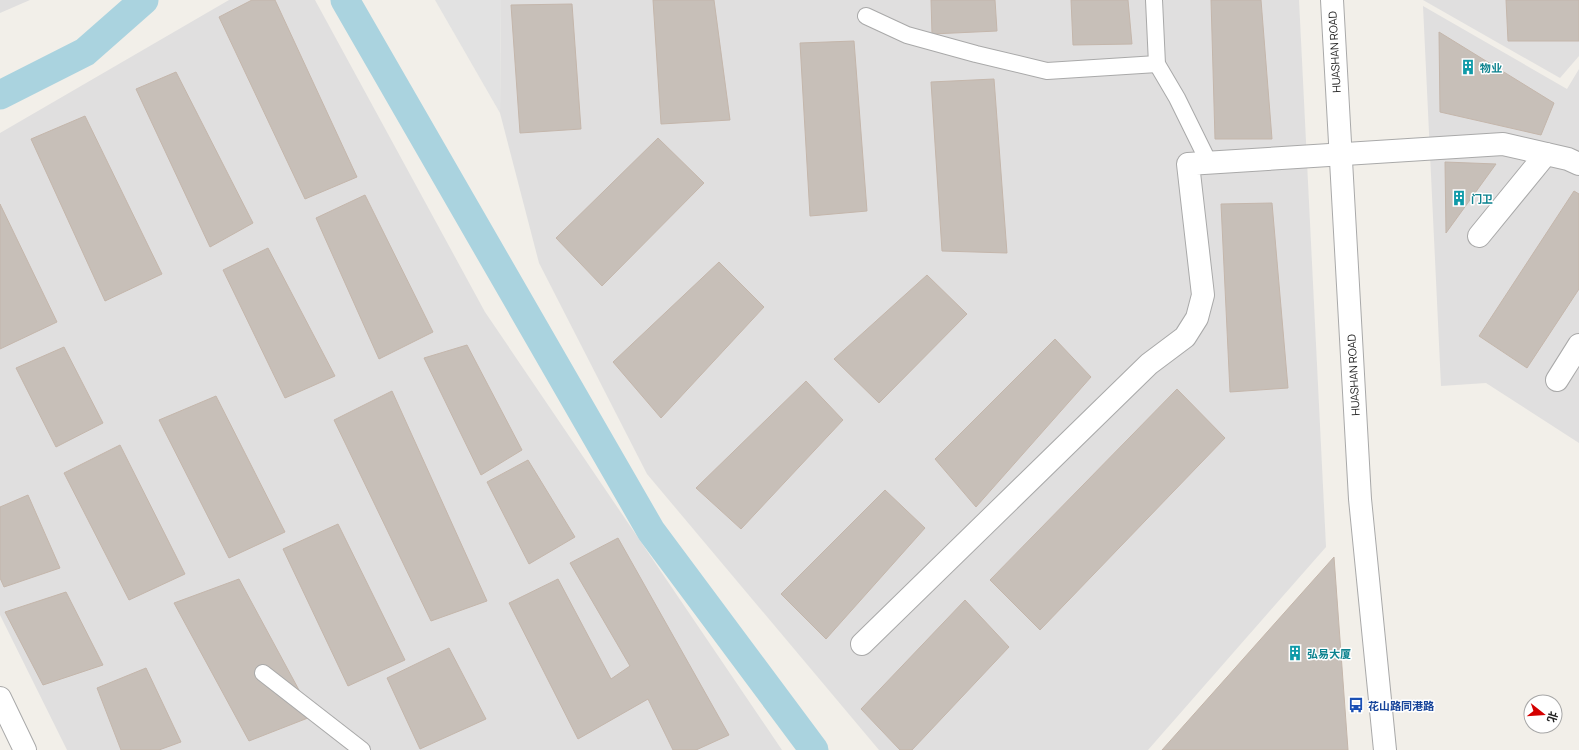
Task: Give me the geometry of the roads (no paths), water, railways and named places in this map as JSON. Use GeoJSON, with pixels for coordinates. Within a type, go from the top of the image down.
{"type":"FeatureCollection","features":[{"type":"Feature","properties":{"kind":"street","name":"HUASHAN ROAD"},"geometry":{"type":"LineString","coordinates":[[1332,0],[1360,499],[1385,750]]}},
{"type":"Feature","properties":{"kind":"street"},"geometry":{"type":"LineString","coordinates":[[862,644],[1149,364],[1185,337],[1197,318],[1203,294],[1188,164],[1502,144],[1568,158],[1579,164]]}},
{"type":"Feature","properties":{"kind":"street"},"geometry":{"type":"LineString","coordinates":[[1479,236],[1546,154]]}},
{"type":"Feature","properties":{"kind":"street"},"geometry":{"type":"LineString","coordinates":[[1557,380],[1579,344]]}},
{"type":"Feature","properties":{"kind":"street"},"geometry":{"type":"LineString","coordinates":[[0,698],[25,750]]}},
{"type":"Feature","properties":{"kind":"lane"},"geometry":{"type":"LineString","coordinates":[[1154,0],[1157,64],[1177,98],[1199,146],[1209,163]]}},
{"type":"Feature","properties":{"kind":"lane"},"geometry":{"type":"LineString","coordinates":[[866,16],[907,35],[976,54],[1047,71],[1157,64]]}},
{"type":"Feature","properties":{"kind":"lane"},"geometry":{"type":"LineString","coordinates":[[263,673],[362,750]]}},
{"type":"Feature","properties":{"kind":"waterway"},"geometry":{"type":"LineString","coordinates":[[0,95],[85,52],[144,0]]}},
{"type":"Feature","properties":{"kind":"waterway"},"geometry":{"type":"LineString","coordinates":[[345,0],[651,531],[814,750]]}},
{"type":"Feature","properties":{"kind":"place","name":"物业"},"geometry":{"type":"Point","coordinates":[1468,67]}},
{"type":"Feature","properties":{"kind":"place","name":"门卫"},"geometry":{"type":"Point","coordinates":[1459,198]}},
{"type":"Feature","properties":{"kind":"place","name":"弘易大厦"},"geometry":{"type":"Point","coordinates":[1295,653]}},
{"type":"Feature","properties":{"kind":"place","name":"花山路同港路"},"geometry":{"type":"Point","coordinates":[1356,705]}}]}
